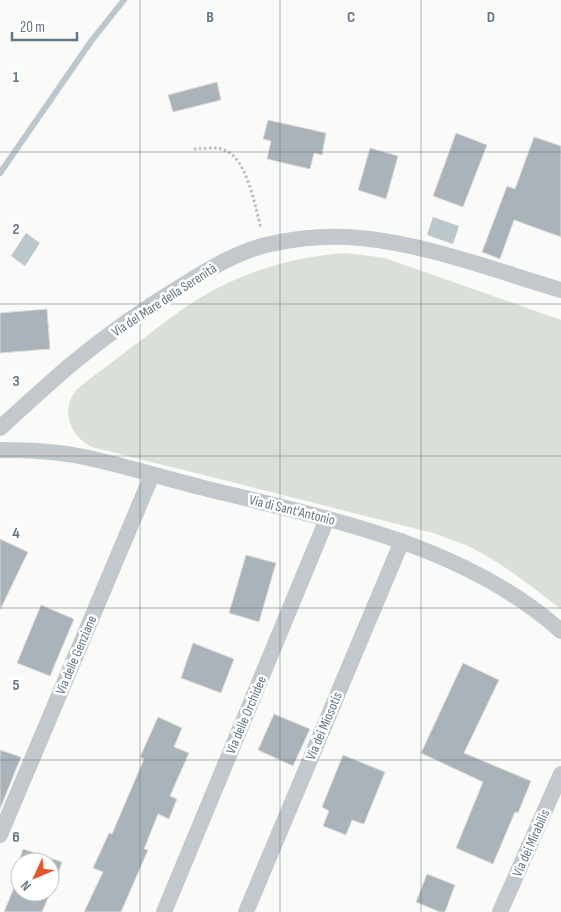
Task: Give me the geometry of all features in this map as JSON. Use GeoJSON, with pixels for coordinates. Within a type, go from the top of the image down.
{"type":"FeatureCollection","features":[{"type":"Feature","properties":{"kind":"street","name":"Via del Mare della Serenità"},"geometry":{"type":"LineString","coordinates":[[0,428],[68,366],[136,316],[200,274],[230,259],[266,245],[326,237],[385,241],[426,250],[561,290]]}},
{"type":"Feature","properties":{"kind":"street","name":"Via di Sant'Antonio"},"geometry":{"type":"LineString","coordinates":[[0,450],[33,450],[79,456],[327,519],[402,541],[439,555],[496,583],[526,602],[561,631]]}},
{"type":"Feature","properties":{"kind":"street","name":"Via delle Genziane"},"geometry":{"type":"LineString","coordinates":[[0,835],[152,475]]}},
{"type":"Feature","properties":{"kind":"street","name":"Via delle Orchidee"},"geometry":{"type":"LineString","coordinates":[[164,912],[327,519]]}},
{"type":"Feature","properties":{"kind":"street","name":"Via dei Miosotis"},"geometry":{"type":"LineString","coordinates":[[246,912],[402,541]]}},
{"type":"Feature","properties":{"kind":"street","name":"Via dei Mirabilis"},"geometry":{"type":"LineString","coordinates":[[500,912],[561,774]]}},
{"type":"Feature","properties":{"kind":"path"},"geometry":{"type":"LineString","coordinates":[[194,149],[222,149],[235,156],[247,181],[266,245]]}},
{"type":"Feature","properties":{"kind":"shaded area"},"geometry":{"type":"Polygon","coordinates":[[[433,217],[459,226],[453,244],[427,235],[433,217]]]}},
{"type":"Feature","properties":{"kind":"shaded area"},"geometry":{"type":"Polygon","coordinates":[[[26,233],[40,243],[25,266],[11,256],[26,233]]]}},
{"type":"Feature","properties":{"kind":"shaded area"},"geometry":{"type":"Polygon","coordinates":[[[346,253],[385,258],[561,320],[561,609],[495,561],[458,542],[433,533],[92,447],[84,442],[73,429],[68,413],[72,397],[77,389],[188,305],[238,278],[273,266],[309,257],[346,253]]]}},
{"type":"Feature","properties":{"kind":"building"},"geometry":{"type":"Polygon","coordinates":[[[217,82],[221,100],[173,112],[168,95],[217,82]]]}},
{"type":"Feature","properties":{"kind":"building"},"geometry":{"type":"Polygon","coordinates":[[[268,120],[326,133],[322,155],[314,153],[310,169],[267,159],[271,141],[263,139],[268,120]]]}},
{"type":"Feature","properties":{"kind":"building"},"geometry":{"type":"Polygon","coordinates":[[[456,133],[487,145],[463,207],[433,196],[456,133]]]}},
{"type":"Feature","properties":{"kind":"building"},"geometry":{"type":"Polygon","coordinates":[[[534,137],[561,146],[561,237],[514,220],[500,259],[482,252],[507,186],[515,189],[534,137]]]}},
{"type":"Feature","properties":{"kind":"building"},"geometry":{"type":"Polygon","coordinates":[[[370,148],[398,156],[386,199],[358,190],[370,148]]]}},
{"type":"Feature","properties":{"kind":"building"},"geometry":{"type":"Polygon","coordinates":[[[47,309],[50,349],[0,353],[0,313],[47,309]]]}},
{"type":"Feature","properties":{"kind":"building"},"geometry":{"type":"Polygon","coordinates":[[[0,539],[28,552],[0,610],[0,539]]]}},
{"type":"Feature","properties":{"kind":"building"},"geometry":{"type":"Polygon","coordinates":[[[246,555],[276,563],[259,622],[229,613],[246,555]]]}},
{"type":"Feature","properties":{"kind":"building"},"geometry":{"type":"Polygon","coordinates":[[[41,605],[74,619],[50,676],[17,663],[41,605]]]}},
{"type":"Feature","properties":{"kind":"building"},"geometry":{"type":"Polygon","coordinates":[[[193,643],[234,659],[221,693],[181,678],[193,643]]]}},
{"type":"Feature","properties":{"kind":"building"},"geometry":{"type":"Polygon","coordinates":[[[463,663],[499,680],[464,753],[531,781],[518,813],[515,812],[493,864],[456,848],[483,782],[421,753],[463,663]]]}},
{"type":"Feature","properties":{"kind":"building"},"geometry":{"type":"Polygon","coordinates":[[[274,714],[310,729],[293,766],[258,750],[274,714]]]}},
{"type":"Feature","properties":{"kind":"building"},"geometry":{"type":"Polygon","coordinates":[[[158,717],[182,728],[174,747],[189,753],[170,796],[177,799],[169,819],[158,814],[144,849],[148,850],[121,912],[84,912],[103,872],[93,868],[109,833],[112,834],[144,759],[140,757],[158,717]]]}},
{"type":"Feature","properties":{"kind":"building"},"geometry":{"type":"Polygon","coordinates":[[[0,750],[21,757],[0,809],[0,750]]]}},
{"type":"Feature","properties":{"kind":"building"},"geometry":{"type":"Polygon","coordinates":[[[343,755],[385,772],[364,824],[352,820],[346,835],[323,826],[329,811],[322,807],[343,755]]]}},
{"type":"Feature","properties":{"kind":"building"},"geometry":{"type":"Polygon","coordinates":[[[427,874],[455,885],[445,912],[440,912],[416,902],[427,874]]]}},
{"type":"Feature","properties":{"kind":"building"},"geometry":{"type":"Polygon","coordinates":[[[10,897],[10,902],[46,902],[42,912],[4,912],[10,897]]]}},
{"type":"Feature","properties":{"kind":"waterway"},"geometry":{"type":"LineString","coordinates":[[0,173],[92,40],[124,0]]}}]}
